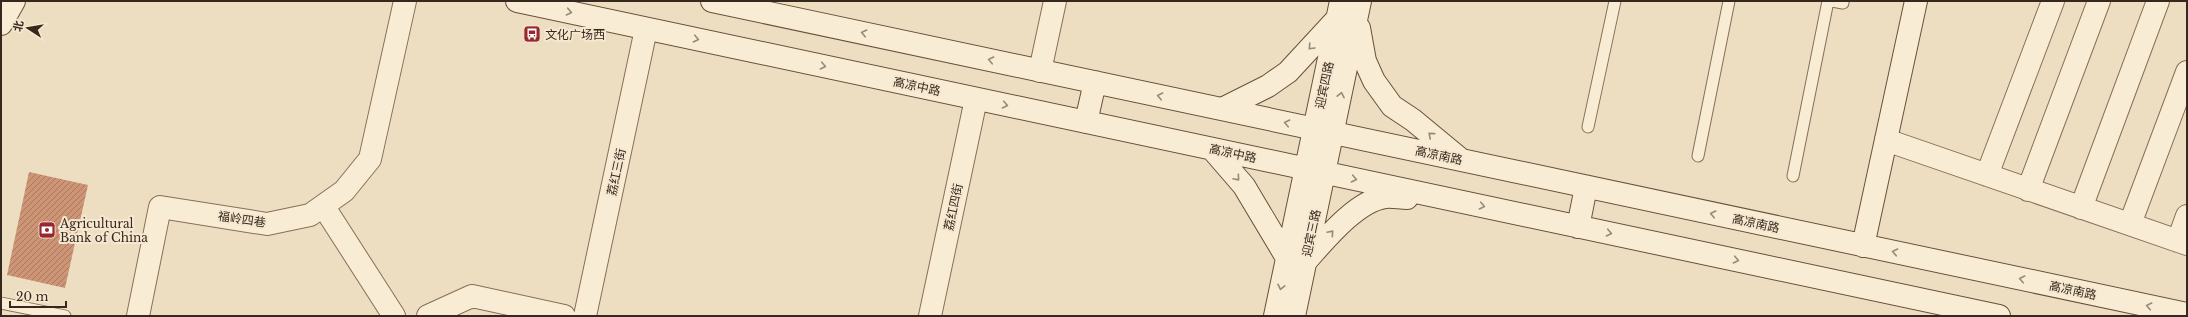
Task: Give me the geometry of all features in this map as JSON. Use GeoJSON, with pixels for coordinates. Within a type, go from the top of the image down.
{"type":"FeatureCollection","features":[{"type":"Feature","properties":{"kind":"main road"},"geometry":{"type":"LineString","coordinates":[[1,24],[14,1]]}},
{"type":"Feature","properties":{"kind":"main road","name":"福岭四巷"},"geometry":{"type":"LineString","coordinates":[[138,316],[160,207],[267,224],[310,215],[324,207],[344,191],[370,159],[405,1]]}},
{"type":"Feature","properties":{"kind":"main road","name":"高凉中路"},"geometry":{"type":"LineString","coordinates":[[517,1],[1316,171]]}},
{"type":"Feature","properties":{"kind":"main road"},"geometry":{"type":"LineString","coordinates":[[712,1],[1222,109],[1325,136]]}},
{"type":"Feature","properties":{"kind":"main road"},"geometry":{"type":"LineString","coordinates":[[1040,71],[1055,1]]}},
{"type":"Feature","properties":{"kind":"main road"},"geometry":{"type":"LineString","coordinates":[[1863,246],[1916,1]]}},
{"type":"Feature","properties":{"kind":"main road"},"geometry":{"type":"LineString","coordinates":[[1987,175],[2052,1]]}},
{"type":"Feature","properties":{"kind":"main road"},"geometry":{"type":"LineString","coordinates":[[2028,190],[2099,1]]}},
{"type":"Feature","properties":{"kind":"main road"},"geometry":{"type":"LineString","coordinates":[[2081,208],[2158,1]]}},
{"type":"Feature","properties":{"kind":"main road"},"geometry":{"type":"LineString","coordinates":[[1222,109],[1268,86],[1288,72],[1349,9],[1365,61],[1374,81],[1392,106],[1413,120],[1462,160]]}},
{"type":"Feature","properties":{"kind":"main road","name":"迎宾四路"},"geometry":{"type":"LineString","coordinates":[[1325,136],[1349,9]]}},
{"type":"Feature","properties":{"kind":"main road","name":"荔红三街"},"geometry":{"type":"LineString","coordinates":[[585,316],[646,29]]}},
{"type":"Feature","properties":{"kind":"main road"},"geometry":{"type":"LineString","coordinates":[[2130,224],[2187,72]]}},
{"type":"Feature","properties":{"kind":"main road"},"geometry":{"type":"LineString","coordinates":[[1086,122],[1095,82]]}},
{"type":"Feature","properties":{"kind":"main road","name":"荔红四街"},"geometry":{"type":"LineString","coordinates":[[930,316],[976,99]]}},
{"type":"Feature","properties":{"kind":"main road","name":"高凉南路"},"geometry":{"type":"LineString","coordinates":[[1325,136],[1462,160],[2187,314]]}},
{"type":"Feature","properties":{"kind":"main road","name":"迎宾三路"},"geometry":{"type":"LineString","coordinates":[[1275,316],[1296,260],[1325,136]]}},
{"type":"Feature","properties":{"kind":"main road"},"geometry":{"type":"LineString","coordinates":[[1886,140],[2182,242],[2187,216]]}},
{"type":"Feature","properties":{"kind":"main road"},"geometry":{"type":"LineString","coordinates":[[1212,149],[1244,186],[1296,260],[1340,222],[1366,205],[1384,197],[1450,199]]}},
{"type":"Feature","properties":{"kind":"main road"},"geometry":{"type":"LineString","coordinates":[[1316,171],[1450,199],[1961,312],[1999,316]]}},
{"type":"Feature","properties":{"kind":"main road"},"geometry":{"type":"LineString","coordinates":[[1578,227],[1586,187]]}},
{"type":"Feature","properties":{"kind":"main road"},"geometry":{"type":"LineString","coordinates":[[324,207],[394,316]]}},
{"type":"Feature","properties":{"kind":"main road","name":"迎宾三路"},"geometry":{"type":"LineString","coordinates":[[1294,316],[1296,260]]}},
{"type":"Feature","properties":{"kind":"main road"},"geometry":{"type":"LineString","coordinates":[[428,316],[472,296],[564,316]]}},
{"type":"Feature","properties":{"kind":"lane"},"geometry":{"type":"LineString","coordinates":[[1588,127],[1615,1]]}},
{"type":"Feature","properties":{"kind":"lane"},"geometry":{"type":"LineString","coordinates":[[1698,156],[1729,1]]}},
{"type":"Feature","properties":{"kind":"lane"},"geometry":{"type":"LineString","coordinates":[[1793,176],[1828,1]]}},
{"type":"Feature","properties":{"kind":"lane"},"geometry":{"type":"LineString","coordinates":[[1832,1],[1843,3]]}},
{"type":"Feature","properties":{"kind":"lane"},"geometry":{"type":"LineString","coordinates":[[1,303],[65,316]]}},
{"type":"Feature","properties":{"kind":"building","name":"Agricultural Bank of China"},"geometry":{"type":"Polygon","coordinates":[[[29,172],[88,185],[65,288],[7,275],[29,172]]]}},
{"type":"Feature","properties":{"kind":"place","name":"文化广场西"},"geometry":{"type":"Point","coordinates":[532,34]}},
{"type":"Feature","properties":{"kind":"place","name":"Agricultural Bank of China"},"geometry":{"type":"Point","coordinates":[47,230]}}]}
